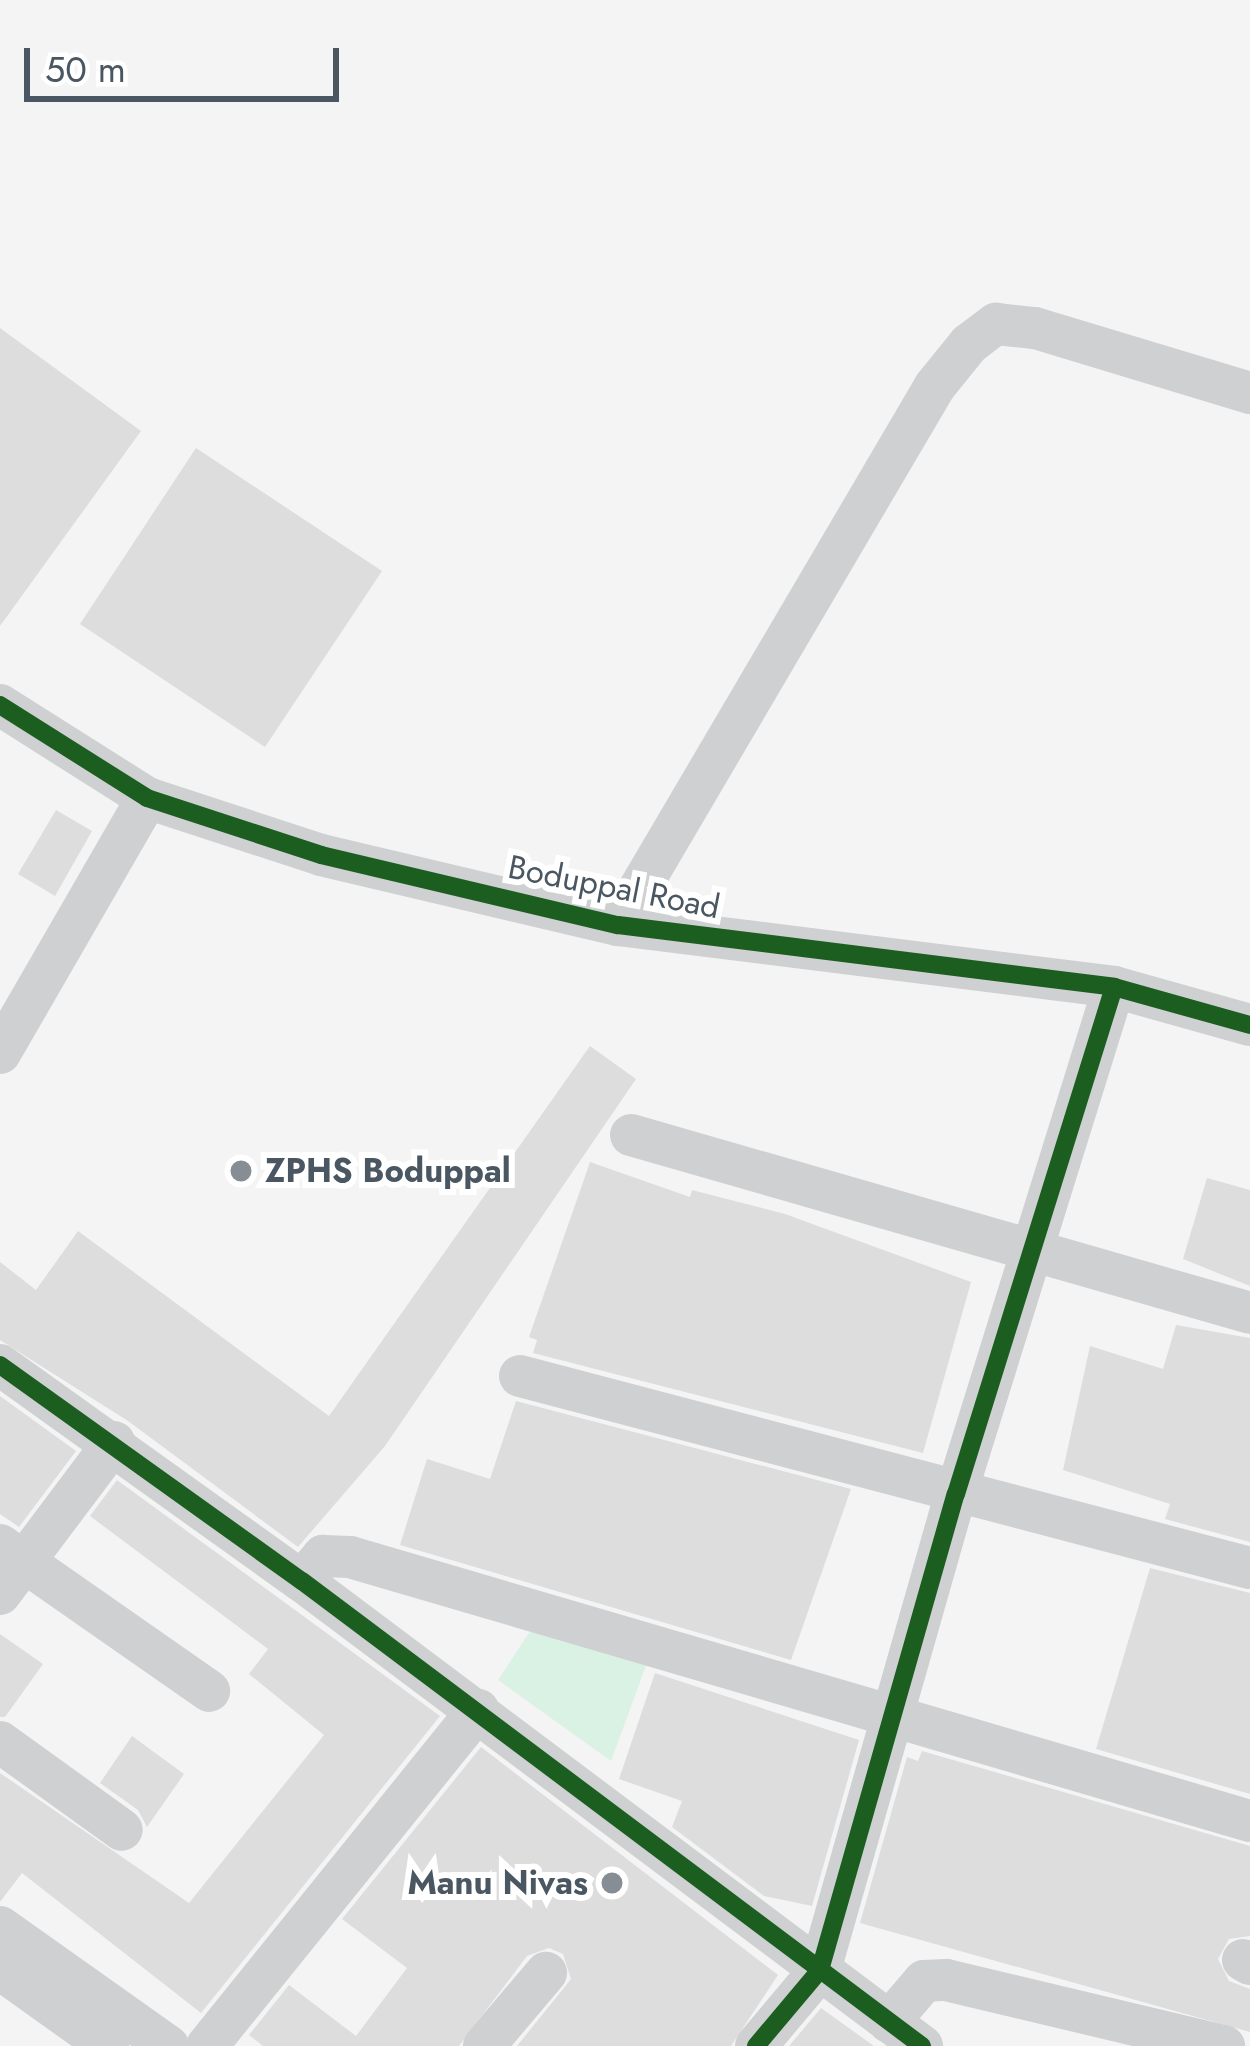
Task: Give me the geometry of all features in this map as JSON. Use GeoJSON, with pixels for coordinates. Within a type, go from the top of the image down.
{"type":"FeatureCollection","features":[{"type":"Feature","properties":{"kind":"street"},"geometry":{"type":"LineString","coordinates":[[618,925],[935,386],[969,344],[997,324],[1035,328],[1250,394]]}},
{"type":"Feature","properties":{"kind":"street","name":"Boduppal Road"},"geometry":{"type":"LineString","coordinates":[[0,705],[147,798],[321,855],[618,925],[1114,988],[1250,1025]]}},
{"type":"Feature","properties":{"kind":"street"},"geometry":{"type":"LineString","coordinates":[[0,1053],[147,798]]}},
{"type":"Feature","properties":{"kind":"street"},"geometry":{"type":"LineString","coordinates":[[756,2046],[820,1970],[956,1494],[1114,988]]}},
{"type":"Feature","properties":{"kind":"street"},"geometry":{"type":"LineString","coordinates":[[631,1135],[1250,1312]]}},
{"type":"Feature","properties":{"kind":"street"},"geometry":{"type":"LineString","coordinates":[[0,1365],[114,1442],[478,1710],[906,2034],[924,1981],[946,1980],[1224,2046]]}},
{"type":"Feature","properties":{"kind":"street"},"geometry":{"type":"LineString","coordinates":[[520,1376],[1250,1568]]}},
{"type":"Feature","properties":{"kind":"street"},"geometry":{"type":"LineString","coordinates":[[114,1442],[8,1567],[209,1691]]}},
{"type":"Feature","properties":{"kind":"street"},"geometry":{"type":"LineString","coordinates":[[302,1581],[322,1556],[350,1557],[893,1712],[1250,1821]]}},
{"type":"Feature","properties":{"kind":"street"},"geometry":{"type":"LineString","coordinates":[[207,2046],[478,1710]]}},
{"type":"Feature","properties":{"kind":"street"},"geometry":{"type":"LineString","coordinates":[[0,1742],[122,1830]]}},
{"type":"Feature","properties":{"kind":"street"},"geometry":{"type":"LineString","coordinates":[[0,1927],[168,2046]]}},
{"type":"Feature","properties":{"kind":"street"},"geometry":{"type":"LineString","coordinates":[[484,2046],[546,1972]]}},
{"type":"Feature","properties":{"kind":"street"},"geometry":{"type":"LineString","coordinates":[[4,1979],[108,2046]]}},
{"type":"Feature","properties":{"kind":"green space"},"geometry":{"type":"Polygon","coordinates":[[[533,1627],[647,1663],[611,1761],[498,1680],[533,1627]]]}},
{"type":"Feature","properties":{"kind":"building"},"geometry":{"type":"Polygon","coordinates":[[[0,328],[141,431],[0,626],[0,328]]]}},
{"type":"Feature","properties":{"kind":"building"},"geometry":{"type":"Polygon","coordinates":[[[196,448],[382,571],[265,747],[80,624],[196,448]]]}},
{"type":"Feature","properties":{"kind":"building"},"geometry":{"type":"Polygon","coordinates":[[[56,810],[92,831],[55,896],[18,874],[56,810]]]}},
{"type":"Feature","properties":{"kind":"building"},"geometry":{"type":"Polygon","coordinates":[[[590,1046],[636,1079],[385,1446],[298,1547],[128,1421],[0,1340],[0,1262],[36,1290],[78,1231],[329,1416],[590,1046]]]}},
{"type":"Feature","properties":{"kind":"building"},"geometry":{"type":"Polygon","coordinates":[[[590,1162],[690,1197],[692,1190],[785,1214],[971,1282],[923,1453],[533,1353],[537,1340],[529,1337],[590,1162]]]}},
{"type":"Feature","properties":{"kind":"building"},"geometry":{"type":"Polygon","coordinates":[[[1207,1178],[1250,1190],[1250,1286],[1183,1259],[1207,1178]]]}},
{"type":"Feature","properties":{"kind":"building"},"geometry":{"type":"Polygon","coordinates":[[[1176,1325],[1250,1338],[1250,1542],[1165,1519],[1170,1504],[1063,1470],[1090,1346],[1163,1369],[1176,1325]]]}},
{"type":"Feature","properties":{"kind":"building"},"geometry":{"type":"Polygon","coordinates":[[[0,1396],[76,1451],[19,1527],[0,1514],[0,1396]]]}},
{"type":"Feature","properties":{"kind":"building"},"geometry":{"type":"Polygon","coordinates":[[[516,1401],[851,1489],[791,1660],[400,1545],[427,1459],[490,1479],[516,1401]]]}},
{"type":"Feature","properties":{"kind":"building"},"geometry":{"type":"Polygon","coordinates":[[[117,1480],[440,1716],[201,2013],[22,1873],[0,1902],[0,1773],[189,1903],[324,1735],[249,1674],[268,1649],[90,1516],[117,1480]]]}},
{"type":"Feature","properties":{"kind":"building"},"geometry":{"type":"Polygon","coordinates":[[[1150,1568],[1250,1593],[1250,1794],[1096,1749],[1150,1568]]]}},
{"type":"Feature","properties":{"kind":"building"},"geometry":{"type":"Polygon","coordinates":[[[0,1634],[43,1664],[5,1717],[0,1717],[0,1634]]]}},
{"type":"Feature","properties":{"kind":"building"},"geometry":{"type":"Polygon","coordinates":[[[655,1673],[859,1740],[812,1906],[764,1896],[672,1827],[682,1801],[619,1779],[655,1673]]]}},
{"type":"Feature","properties":{"kind":"building"},"geometry":{"type":"Polygon","coordinates":[[[132,1736],[184,1774],[147,1827],[138,1810],[100,1783],[132,1736]]]}},
{"type":"Feature","properties":{"kind":"building"},"geometry":{"type":"Polygon","coordinates":[[[481,1747],[778,1975],[731,2046],[517,2046],[571,1979],[563,1954],[549,1948],[527,1956],[459,2046],[263,2046],[249,2035],[289,1985],[356,2036],[407,1968],[342,1919],[481,1747]]]}},
{"type":"Feature","properties":{"kind":"building"},"geometry":{"type":"Polygon","coordinates":[[[922,1751],[1250,1846],[1250,1936],[1229,1939],[1218,1959],[1229,1981],[1250,1989],[1250,2032],[860,1923],[907,1757],[918,1761],[922,1751]]]}},
{"type":"Feature","properties":{"kind":"building"},"geometry":{"type":"Polygon","coordinates":[[[821,2008],[874,2046],[789,2046],[821,2008]]]}},
{"type":"Feature","properties":{"kind":"cycle path"},"geometry":{"type":"LineString","coordinates":[[0,705],[147,798],[321,855],[618,925],[1114,987],[1250,1025]]}},
{"type":"Feature","properties":{"kind":"cycle path"},"geometry":{"type":"LineString","coordinates":[[756,2046],[820,1970],[956,1494],[1114,987]]}},
{"type":"Feature","properties":{"kind":"cycle path"},"geometry":{"type":"LineString","coordinates":[[0,1365],[302,1581],[922,2046]]}},
{"type":"Feature","properties":{"kind":"place","name":"ZPHS Boduppal"},"geometry":{"type":"Point","coordinates":[241,1171]}},
{"type":"Feature","properties":{"kind":"place","name":"Manu Nivas"},"geometry":{"type":"Point","coordinates":[612,1883]}}]}
